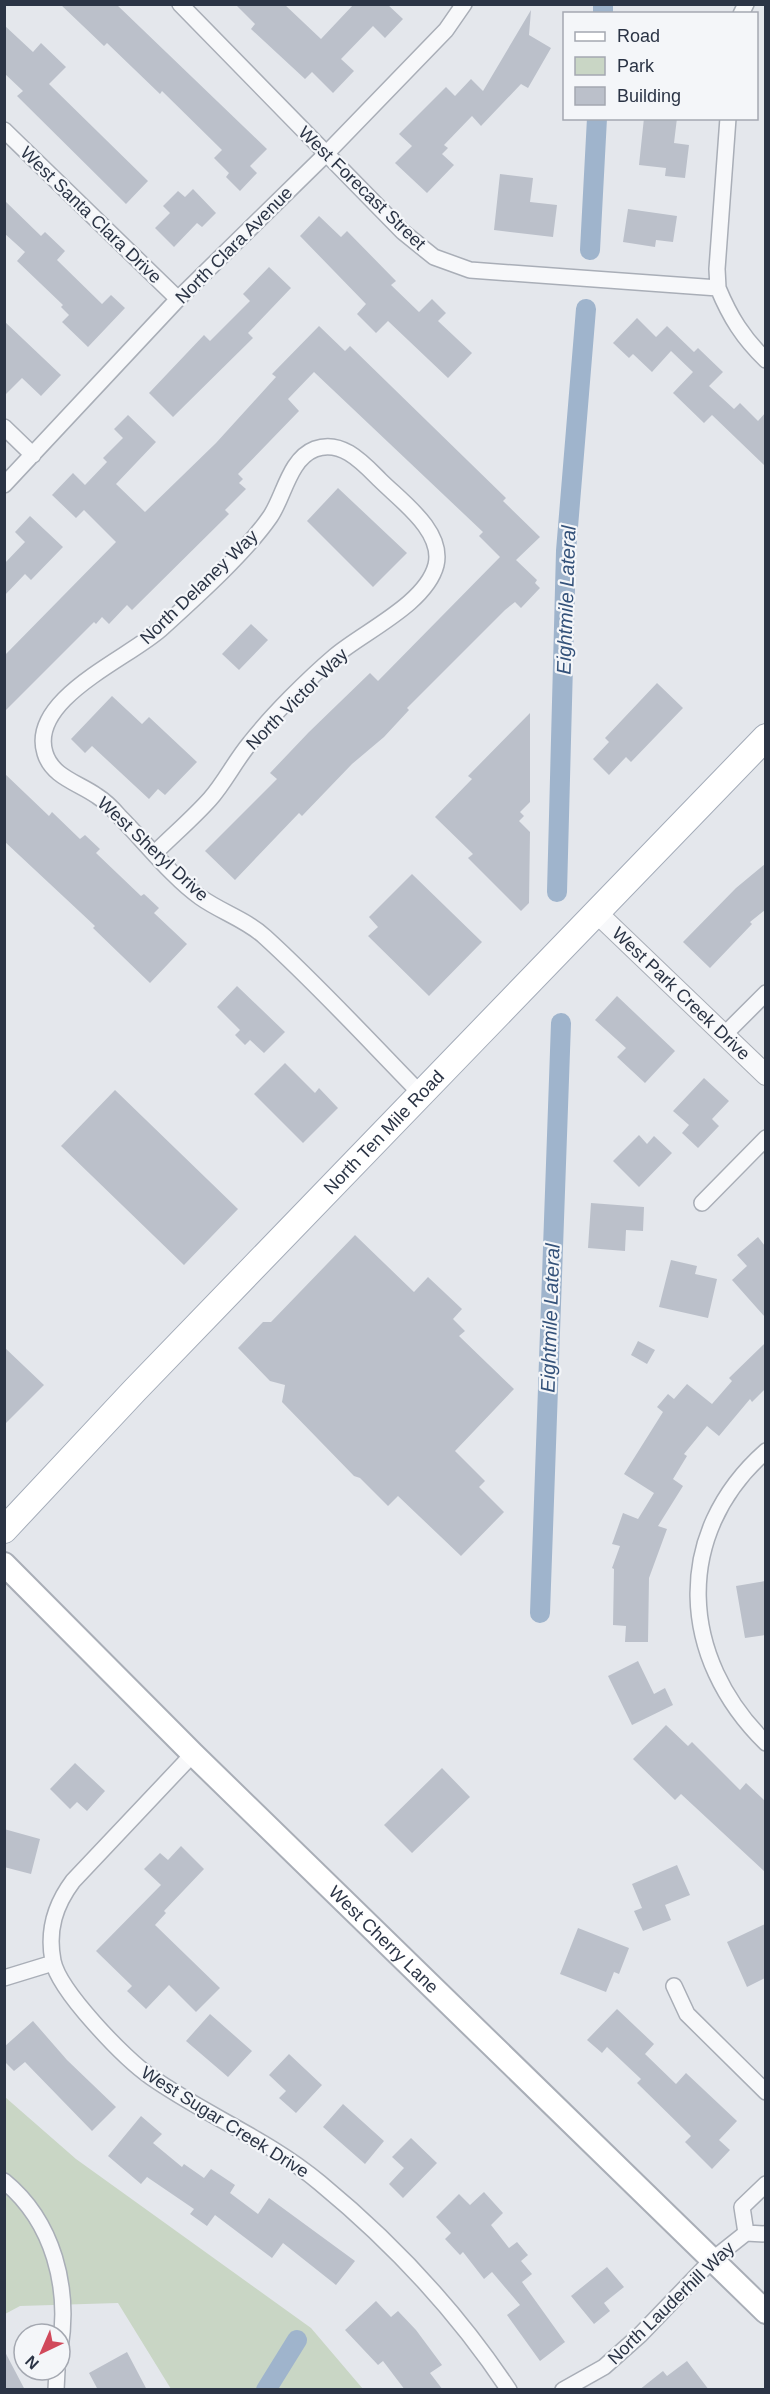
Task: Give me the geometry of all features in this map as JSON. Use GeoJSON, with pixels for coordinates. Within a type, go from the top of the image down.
{"type":"FeatureCollection","features":[{"type":"Feature","properties":{"kind":"main road","name":"North Ten Mile Road"},"geometry":{"type":"LineString","coordinates":[[4,1530],[135,1390],[765,737]]}},
{"type":"Feature","properties":{"kind":"main road","name":"West Cherry Lane"},"geometry":{"type":"LineString","coordinates":[[4,1564],[193,1754],[765,2312]]}},
{"type":"Feature","properties":{"kind":"street","name":"West Forecast Street"},"geometry":{"type":"LineString","coordinates":[[180,4],[403,232],[434,257],[470,270],[718,288]]}},
{"type":"Feature","properties":{"kind":"street","name":"North Clara Avenue"},"geometry":{"type":"LineString","coordinates":[[4,485],[178,299],[326,155],[446,30],[464,4]]}},
{"type":"Feature","properties":{"kind":"street"},"geometry":{"type":"LineString","coordinates":[[728,120],[718,288],[730,317],[745,340],[765,360]]}},
{"type":"Feature","properties":{"kind":"street","name":"West Santa Clara Drive"},"geometry":{"type":"LineString","coordinates":[[4,130],[178,299]]}},
{"type":"Feature","properties":{"kind":"street"},"geometry":{"type":"LineString","coordinates":[[4,427],[33,455]]}},
{"type":"Feature","properties":{"kind":"street","name":"North Victor Way"},"geometry":{"type":"LineString","coordinates":[[155,852],[213,794],[253,739],[337,654],[389,621],[430,580],[436,566],[437,551],[425,525],[360,460],[346,451],[331,447]]}},
{"type":"Feature","properties":{"kind":"street","name":"North Delaney Way"},"geometry":{"type":"LineString","coordinates":[[44,752],[44,731],[51,715],[84,681],[160,630],[254,536],[278,503],[292,472],[302,458],[314,449],[331,447]]}},
{"type":"Feature","properties":{"kind":"street","name":"West Sheryl Drive"},"geometry":{"type":"LineString","coordinates":[[44,752],[51,765],[63,777],[96,796],[199,896],[262,934],[422,1095]]}},
{"type":"Feature","properties":{"kind":"street","name":"West Park Creek Drive"},"geometry":{"type":"LineString","coordinates":[[596,912],[765,1075]]}},
{"type":"Feature","properties":{"kind":"street"},"geometry":{"type":"LineString","coordinates":[[724,1035],[765,993]]}},
{"type":"Feature","properties":{"kind":"street"},"geometry":{"type":"LineString","coordinates":[[702,1203],[765,1138]]}},
{"type":"Feature","properties":{"kind":"street"},"geometry":{"type":"LineString","coordinates":[[765,1451],[739,1478],[726,1497],[711,1529],[701,1562],[698,1609],[707,1655],[727,1697],[740,1716],[765,1743]]}},
{"type":"Feature","properties":{"kind":"street","name":"West Sugar Creek Drive"},"geometry":{"type":"LineString","coordinates":[[193,1754],[73,1881],[58,1900],[50,1928],[53,1963],[77,2003],[121,2053],[139,2068],[176,2094],[240,2128],[318,2181],[396,2248],[472,2336],[509,2390]]}},
{"type":"Feature","properties":{"kind":"street"},"geometry":{"type":"LineString","coordinates":[[4,1978],[53,1963]]}},
{"type":"Feature","properties":{"kind":"street"},"geometry":{"type":"LineString","coordinates":[[674,1986],[687,2014],[765,2092]]}},
{"type":"Feature","properties":{"kind":"street"},"geometry":{"type":"LineString","coordinates":[[4,2181],[30,2208],[51,2246],[62,2288],[62,2322]]}},
{"type":"Feature","properties":{"kind":"street","name":"North Lauderhill Way"},"geometry":{"type":"LineString","coordinates":[[746,2233],[742,2207],[765,2184]]}},
{"type":"Feature","properties":{"kind":"street","name":"North Lauderhill Way"},"geometry":{"type":"LineString","coordinates":[[563,2390],[604,2367],[640,2335],[712,2260],[746,2233],[765,2234]]}},
{"type":"Feature","properties":{"kind":"green space"},"geometry":{"type":"Polygon","coordinates":[[[5,2097],[76,2159],[311,2328],[363,2389],[171,2389],[118,2303],[20,2306],[5,2314],[5,2097]]]}},
{"type":"Feature","properties":{"kind":"building"},"geometry":{"type":"Polygon","coordinates":[[[60,4],[116,4],[267,149],[250,166],[257,173],[240,191],[226,177],[229,173],[214,158],[222,150],[162,91],[160,94],[107,43],[104,46],[60,4]]]}},
{"type":"Feature","properties":{"kind":"building"},"geometry":{"type":"Polygon","coordinates":[[[235,4],[284,4],[321,39],[354,4],[387,4],[403,19],[385,38],[373,26],[341,59],[354,71],[333,93],[312,72],[305,79],[251,29],[255,24],[235,4]]]}},
{"type":"Feature","properties":{"kind":"building"},"geometry":{"type":"Polygon","coordinates":[[[531,10],[529,35],[551,48],[528,88],[521,84],[481,126],[472,116],[444,145],[448,148],[442,154],[454,165],[427,193],[395,163],[412,146],[399,134],[446,87],[455,96],[471,79],[483,91],[531,10]]]}},
{"type":"Feature","properties":{"kind":"building"},"geometry":{"type":"Polygon","coordinates":[[[4,25],[33,52],[41,43],[66,67],[49,84],[148,181],[126,204],[17,96],[23,91],[4,73],[4,25]]]}},
{"type":"Feature","properties":{"kind":"building"},"geometry":{"type":"Polygon","coordinates":[[[644,120],[677,120],[674,143],[689,145],[685,178],[665,176],[666,168],[639,165],[644,120]]]}},
{"type":"Feature","properties":{"kind":"building"},"geometry":{"type":"Polygon","coordinates":[[[500,174],[533,178],[530,202],[557,205],[553,237],[494,230],[500,174]]]}},
{"type":"Feature","properties":{"kind":"building"},"geometry":{"type":"Polygon","coordinates":[[[193,189],[216,213],[202,227],[197,223],[174,247],[155,228],[170,213],[163,206],[178,191],[185,197],[193,189]]]}},
{"type":"Feature","properties":{"kind":"building"},"geometry":{"type":"Polygon","coordinates":[[[4,200],[41,236],[45,232],[65,251],[57,260],[102,304],[111,295],[125,308],[88,347],[62,322],[69,315],[61,307],[63,305],[17,261],[25,252],[4,233],[4,200]]]}},
{"type":"Feature","properties":{"kind":"building"},"geometry":{"type":"Polygon","coordinates":[[[628,209],[677,216],[673,242],[656,240],[655,247],[623,242],[628,209]]]}},
{"type":"Feature","properties":{"kind":"building"},"geometry":{"type":"Polygon","coordinates":[[[319,216],[341,237],[347,231],[396,281],[391,285],[419,312],[432,299],[446,313],[438,321],[472,353],[448,378],[388,321],[376,333],[357,314],[366,304],[300,236],[319,216]]]}},
{"type":"Feature","properties":{"kind":"building"},"geometry":{"type":"Polygon","coordinates":[[[269,267],[291,288],[248,333],[253,338],[173,417],[149,393],[204,335],[210,341],[250,301],[243,294],[269,267]]]}},
{"type":"Feature","properties":{"kind":"building"},"geometry":{"type":"Polygon","coordinates":[[[637,318],[656,337],[667,326],[694,352],[698,348],[723,372],[709,386],[734,409],[740,403],[758,421],[765,413],[765,466],[712,415],[704,423],[673,393],[693,372],[671,351],[652,372],[633,354],[629,358],[613,343],[637,318]]]}},
{"type":"Feature","properties":{"kind":"building"},"geometry":{"type":"Polygon","coordinates":[[[4,321],[61,375],[41,396],[22,378],[4,396],[4,321]]]}},
{"type":"Feature","properties":{"kind":"building"},"geometry":{"type":"Polygon","coordinates":[[[319,326],[345,351],[350,346],[506,498],[503,501],[540,537],[516,560],[537,580],[535,583],[540,588],[521,608],[515,602],[505,610],[407,708],[409,710],[384,737],[352,764],[302,816],[299,813],[235,880],[205,851],[277,779],[270,773],[309,732],[370,673],[378,681],[500,557],[479,536],[483,532],[314,372],[288,399],[299,411],[238,474],[243,479],[239,483],[246,489],[225,510],[229,514],[132,610],[127,605],[109,624],[102,617],[96,624],[94,622],[4,712],[4,656],[116,542],[84,510],[76,518],[52,495],[73,473],[85,485],[107,462],[103,458],[123,438],[114,429],[128,415],[156,442],[116,484],[145,512],[216,443],[276,377],[272,374],[319,326]]]}},
{"type":"Feature","properties":{"kind":"building"},"geometry":{"type":"Polygon","coordinates":[[[338,488],[407,553],[373,587],[307,521],[338,488]]]}},
{"type":"Feature","properties":{"kind":"building"},"geometry":{"type":"Polygon","coordinates":[[[30,516],[63,547],[31,580],[25,574],[4,596],[4,564],[25,542],[15,532],[30,516]]]}},
{"type":"Feature","properties":{"kind":"building"},"geometry":{"type":"Polygon","coordinates":[[[251,624],[268,640],[239,670],[222,654],[251,624]]]}},
{"type":"Feature","properties":{"kind":"building"},"geometry":{"type":"Polygon","coordinates":[[[657,683],[683,708],[631,762],[626,757],[609,775],[593,759],[609,742],[605,738],[657,683]]]}},
{"type":"Feature","properties":{"kind":"building"},"geometry":{"type":"Polygon","coordinates":[[[112,696],[142,724],[149,717],[197,762],[165,795],[158,789],[149,799],[92,746],[85,753],[71,739],[112,696]]]}},
{"type":"Feature","properties":{"kind":"building"},"geometry":{"type":"Polygon","coordinates":[[[530,713],[530,802],[520,812],[524,816],[519,821],[530,832],[529,903],[521,911],[468,858],[473,854],[435,817],[472,779],[468,776],[530,713]]]}},
{"type":"Feature","properties":{"kind":"building"},"geometry":{"type":"Polygon","coordinates":[[[4,773],[49,816],[52,812],[80,839],[85,835],[100,849],[96,853],[141,896],[144,894],[159,908],[154,913],[187,944],[150,983],[93,928],[95,926],[4,841],[4,773]]]}},
{"type":"Feature","properties":{"kind":"building"},"geometry":{"type":"Polygon","coordinates":[[[765,864],[765,910],[750,922],[752,924],[710,968],[683,942],[736,888],[765,864]]]}},
{"type":"Feature","properties":{"kind":"building"},"geometry":{"type":"Polygon","coordinates":[[[412,874],[482,942],[429,996],[368,936],[378,927],[369,917],[412,874]]]}},
{"type":"Feature","properties":{"kind":"building"},"geometry":{"type":"Polygon","coordinates":[[[237,986],[285,1032],[264,1053],[250,1040],[245,1045],[235,1035],[240,1030],[217,1007],[237,986]]]}},
{"type":"Feature","properties":{"kind":"building"},"geometry":{"type":"Polygon","coordinates":[[[617,996],[675,1051],[645,1083],[617,1057],[626,1048],[595,1020],[617,996]]]}},
{"type":"Feature","properties":{"kind":"building"},"geometry":{"type":"Polygon","coordinates":[[[285,1063],[315,1093],[319,1088],[338,1108],[303,1143],[254,1094],[285,1063]]]}},
{"type":"Feature","properties":{"kind":"building"},"geometry":{"type":"Polygon","coordinates":[[[704,1078],[729,1101],[712,1119],[719,1126],[698,1148],[682,1133],[689,1125],[673,1111],[704,1078]]]}},
{"type":"Feature","properties":{"kind":"building"},"geometry":{"type":"Polygon","coordinates":[[[115,1090],[238,1209],[184,1265],[61,1146],[115,1090]]]}},
{"type":"Feature","properties":{"kind":"building"},"geometry":{"type":"Polygon","coordinates":[[[639,1135],[647,1144],[654,1136],[672,1153],[639,1187],[613,1161],[639,1135]]]}},
{"type":"Feature","properties":{"kind":"building"},"geometry":{"type":"Polygon","coordinates":[[[591,1203],[644,1207],[643,1231],[626,1230],[625,1251],[588,1248],[591,1203]]]}},
{"type":"Feature","properties":{"kind":"building"},"geometry":{"type":"Polygon","coordinates":[[[355,1235],[414,1292],[428,1277],[462,1309],[453,1319],[465,1331],[459,1336],[514,1389],[455,1451],[485,1481],[479,1487],[504,1512],[461,1556],[398,1496],[388,1506],[360,1478],[354,1476],[282,1402],[285,1385],[270,1381],[238,1348],[263,1322],[271,1322],[355,1235]]]}},
{"type":"Feature","properties":{"kind":"building"},"geometry":{"type":"Polygon","coordinates":[[[758,1237],[765,1246],[765,1317],[732,1280],[747,1266],[737,1255],[758,1237]]]}},
{"type":"Feature","properties":{"kind":"building"},"geometry":{"type":"Polygon","coordinates":[[[671,1260],[697,1266],[695,1274],[717,1279],[708,1318],[659,1307],[671,1260]]]}},
{"type":"Feature","properties":{"kind":"building"},"geometry":{"type":"Polygon","coordinates":[[[638,1341],[655,1350],[647,1364],[631,1355],[638,1341]]]}},
{"type":"Feature","properties":{"kind":"building"},"geometry":{"type":"Polygon","coordinates":[[[765,1343],[765,1389],[752,1402],[750,1399],[719,1436],[707,1426],[684,1454],[687,1456],[673,1479],[683,1486],[658,1526],[667,1529],[649,1578],[648,1642],[625,1642],[626,1626],[613,1625],[614,1569],[612,1568],[620,1546],[612,1544],[623,1513],[638,1519],[654,1493],[624,1474],[663,1412],[657,1407],[668,1394],[674,1399],[687,1384],[712,1404],[732,1381],[729,1378],[765,1343]]]}},
{"type":"Feature","properties":{"kind":"building"},"geometry":{"type":"Polygon","coordinates":[[[4,1347],[44,1385],[4,1425],[4,1347]]]}},
{"type":"Feature","properties":{"kind":"building"},"geometry":{"type":"Polygon","coordinates":[[[765,1581],[765,1635],[745,1638],[736,1586],[765,1581]]]}},
{"type":"Feature","properties":{"kind":"building"},"geometry":{"type":"Polygon","coordinates":[[[638,1661],[654,1694],[665,1688],[673,1705],[632,1725],[608,1676],[638,1661]]]}},
{"type":"Feature","properties":{"kind":"building"},"geometry":{"type":"Polygon","coordinates":[[[666,1725],[688,1746],[692,1742],[740,1790],[746,1783],[765,1801],[765,1872],[681,1794],[675,1800],[633,1759],[666,1725]]]}},
{"type":"Feature","properties":{"kind":"building"},"geometry":{"type":"Polygon","coordinates":[[[75,1763],[105,1791],[87,1811],[77,1802],[70,1809],[50,1789],[75,1763]]]}},
{"type":"Feature","properties":{"kind":"building"},"geometry":{"type":"Polygon","coordinates":[[[442,1768],[470,1797],[412,1853],[384,1825],[442,1768]]]}},
{"type":"Feature","properties":{"kind":"building"},"geometry":{"type":"Polygon","coordinates":[[[4,1829],[40,1839],[31,1874],[4,1867],[4,1829]]]}},
{"type":"Feature","properties":{"kind":"building"},"geometry":{"type":"Polygon","coordinates":[[[181,1846],[204,1869],[164,1911],[166,1913],[155,1925],[220,1988],[196,2012],[169,1985],[146,2009],[127,1991],[132,1986],[96,1951],[161,1885],[144,1869],[160,1853],[168,1860],[181,1846]]]}},
{"type":"Feature","properties":{"kind":"building"},"geometry":{"type":"Polygon","coordinates":[[[677,1865],[690,1895],[665,1905],[671,1920],[643,1931],[634,1911],[642,1908],[632,1884],[677,1865]]]}},
{"type":"Feature","properties":{"kind":"building"},"geometry":{"type":"Polygon","coordinates":[[[765,1924],[765,1978],[747,1987],[727,1942],[765,1924]]]}},
{"type":"Feature","properties":{"kind":"building"},"geometry":{"type":"Polygon","coordinates":[[[578,1928],[629,1948],[619,1974],[614,1972],[606,1992],[560,1974],[578,1928]]]}},
{"type":"Feature","properties":{"kind":"building"},"geometry":{"type":"Polygon","coordinates":[[[617,2009],[654,2044],[645,2054],[676,2084],[686,2073],[737,2121],[719,2140],[730,2150],[712,2169],[685,2142],[691,2136],[637,2083],[641,2079],[607,2047],[602,2053],[587,2040],[617,2009]]]}},
{"type":"Feature","properties":{"kind":"building"},"geometry":{"type":"Polygon","coordinates":[[[210,2014],[252,2051],[228,2077],[186,2041],[210,2014]]]}},
{"type":"Feature","properties":{"kind":"building"},"geometry":{"type":"Polygon","coordinates":[[[33,2021],[67,2060],[116,2107],[92,2131],[25,2062],[14,2071],[4,2061],[4,2047],[33,2021]]]}},
{"type":"Feature","properties":{"kind":"building"},"geometry":{"type":"Polygon","coordinates":[[[289,2054],[322,2085],[296,2113],[279,2098],[286,2091],[269,2075],[289,2054]]]}},
{"type":"Feature","properties":{"kind":"building"},"geometry":{"type":"Polygon","coordinates":[[[343,2104],[384,2141],[365,2164],[323,2127],[343,2104]]]}},
{"type":"Feature","properties":{"kind":"building"},"geometry":{"type":"Polygon","coordinates":[[[141,2116],[162,2134],[153,2143],[182,2167],[184,2164],[204,2178],[211,2169],[235,2185],[230,2193],[258,2214],[269,2198],[355,2261],[336,2285],[283,2243],[272,2258],[215,2215],[207,2226],[190,2214],[194,2209],[147,2177],[141,2184],[108,2156],[141,2116]]]}},
{"type":"Feature","properties":{"kind":"building"},"geometry":{"type":"Polygon","coordinates":[[[411,2138],[437,2163],[403,2198],[389,2184],[404,2168],[392,2157],[411,2138]]]}},
{"type":"Feature","properties":{"kind":"building"},"geometry":{"type":"Polygon","coordinates":[[[484,2192],[503,2213],[491,2225],[509,2248],[517,2242],[528,2255],[521,2261],[532,2274],[522,2282],[565,2342],[540,2361],[507,2315],[520,2305],[492,2272],[484,2279],[463,2252],[460,2255],[445,2239],[451,2233],[436,2217],[459,2194],[470,2205],[484,2192]]]}},
{"type":"Feature","properties":{"kind":"building"},"geometry":{"type":"Polygon","coordinates":[[[607,2267],[624,2287],[604,2303],[610,2311],[594,2324],[571,2296],[607,2267]]]}},
{"type":"Feature","properties":{"kind":"building"},"geometry":{"type":"Polygon","coordinates":[[[376,2301],[391,2317],[398,2311],[416,2330],[442,2365],[430,2373],[443,2390],[405,2390],[383,2361],[378,2365],[345,2330],[376,2301]]]}},
{"type":"Feature","properties":{"kind":"building"},"geometry":{"type":"Polygon","coordinates":[[[4,2350],[12,2365],[12,2382],[21,2382],[25,2390],[4,2390],[4,2350]]]}},
{"type":"Feature","properties":{"kind":"building"},"geometry":{"type":"Polygon","coordinates":[[[127,2352],[147,2390],[98,2390],[89,2373],[127,2352]]]}},
{"type":"Feature","properties":{"kind":"building"},"geometry":{"type":"Polygon","coordinates":[[[687,2361],[709,2390],[639,2390],[663,2371],[667,2376],[687,2361]]]}},
{"type":"Feature","properties":{"kind":"waterway","name":"Eightmile Lateral"},"geometry":{"type":"LineString","coordinates":[[603,4],[603,12]]}},
{"type":"Feature","properties":{"kind":"waterway","name":"Eightmile Lateral"},"geometry":{"type":"LineString","coordinates":[[590,250],[597,120]]}},
{"type":"Feature","properties":{"kind":"waterway","name":"Eightmile Lateral"},"geometry":{"type":"LineString","coordinates":[[557,892],[566,551],[586,309]]}},
{"type":"Feature","properties":{"kind":"waterway","name":"Eightmile Lateral"},"geometry":{"type":"LineString","coordinates":[[540,1613],[561,1023]]}},
{"type":"Feature","properties":{"kind":"waterway","name":"Eightmile Lateral"},"geometry":{"type":"LineString","coordinates":[[266,2390],[297,2340]]}}]}
